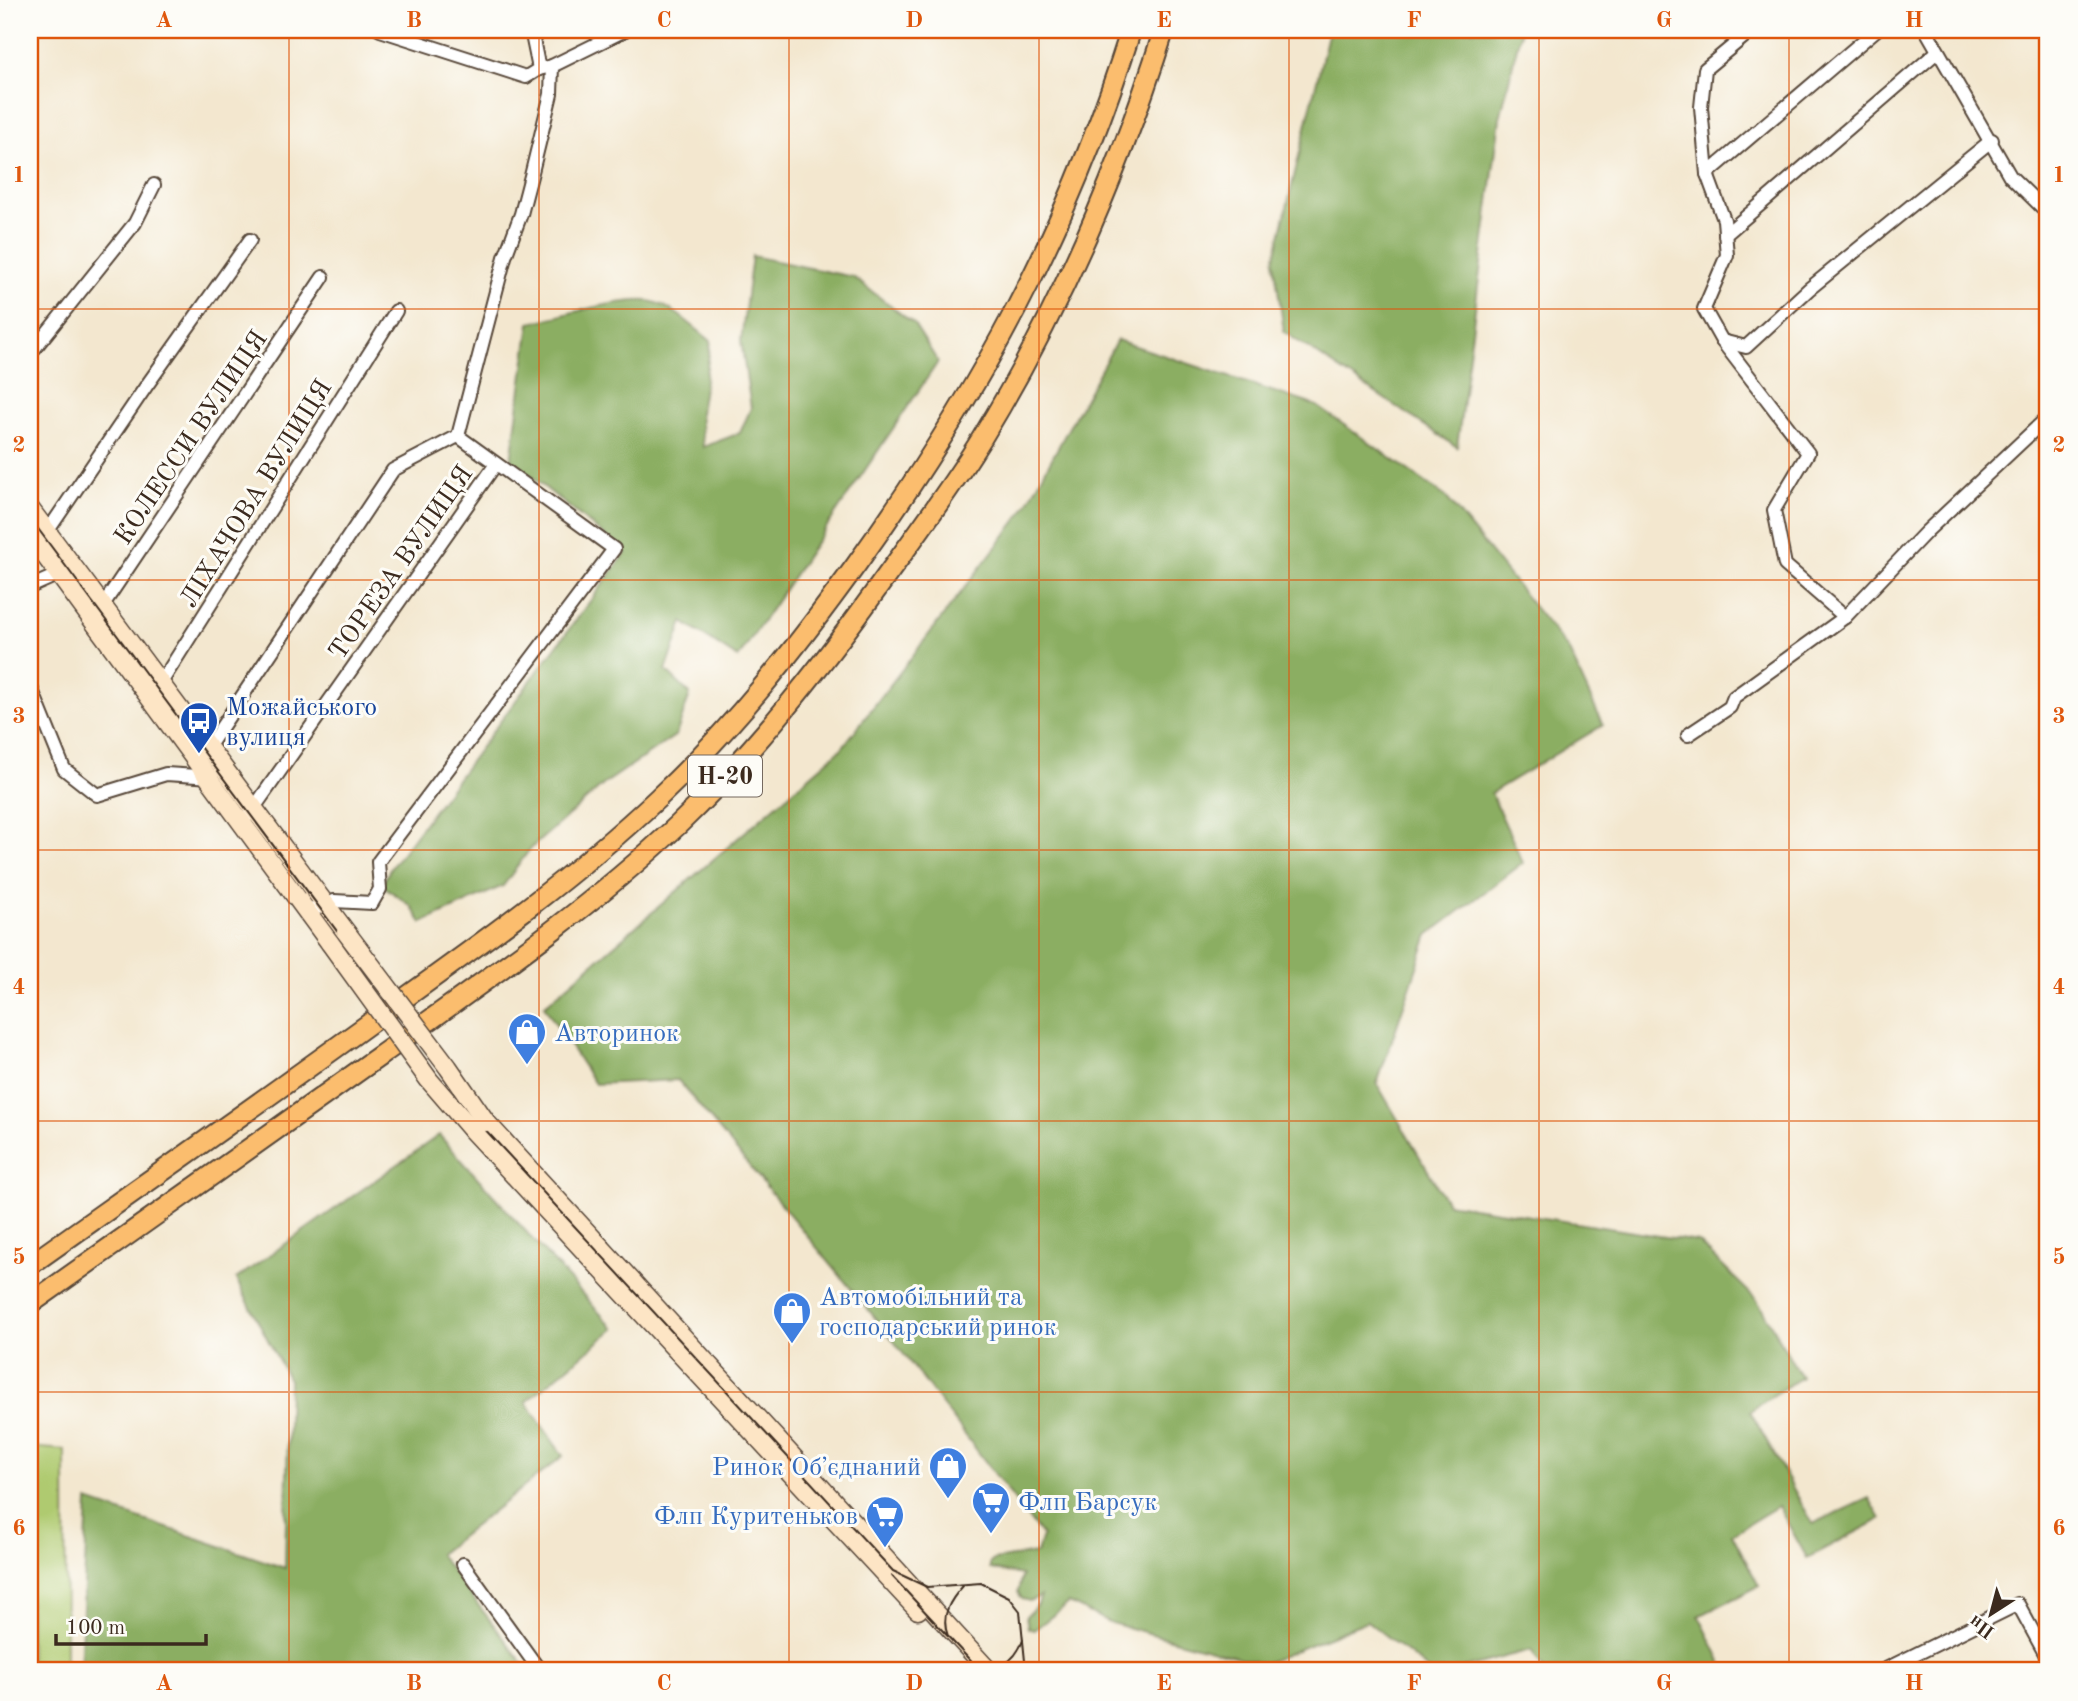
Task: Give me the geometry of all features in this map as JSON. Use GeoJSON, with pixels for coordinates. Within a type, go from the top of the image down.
{"type":"FeatureCollection","features":[{"type":"Feature","properties":{"kind":"main road","name":"Н-20"},"geometry":{"type":"LineString","coordinates":[[30,1265],[505,926],[583,865],[668,788],[759,692],[811,627],[905,497],[992,357],[1028,290],[1081,175],[1131,30]]}},
{"type":"Feature","properties":{"kind":"main road","name":"Н-20"},"geometry":{"type":"LineString","coordinates":[[30,1304],[526,952],[606,888],[680,823],[783,713],[837,645],[932,513],[1020,372],[1060,296],[1108,189],[1164,30]]}},
{"type":"Feature","properties":{"kind":"main road"},"geometry":{"type":"LineString","coordinates":[[30,509],[38,537],[248,816],[346,932],[448,1067],[479,1126],[974,1671]]}},
{"type":"Feature","properties":{"kind":"main road"},"geometry":{"type":"LineString","coordinates":[[248,816],[306,909],[429,1080],[479,1126],[989,1671]]}},
{"type":"Feature","properties":{"kind":"main road"},"geometry":{"type":"LineString","coordinates":[[200,1146],[219,1171]]}},
{"type":"Feature","properties":{"kind":"street"},"geometry":{"type":"LineString","coordinates":[[380,30],[526,77],[625,30]]}},
{"type":"Feature","properties":{"kind":"street"},"geometry":{"type":"LineString","coordinates":[[201,754],[393,470],[458,436],[505,257],[529,183],[551,94],[546,68],[531,30]]}},
{"type":"Feature","properties":{"kind":"street"},"geometry":{"type":"LineString","coordinates":[[1752,30],[1705,69],[1701,107],[1707,174],[1724,220],[1727,255],[1704,309],[1722,341],[1808,453],[1774,510],[1785,565],[1845,617]]}},
{"type":"Feature","properties":{"kind":"street"},"geometry":{"type":"LineString","coordinates":[[1707,174],[1876,30]]}},
{"type":"Feature","properties":{"kind":"street"},"geometry":{"type":"LineString","coordinates":[[1926,30],[1992,140],[2010,176],[2048,213]]}},
{"type":"Feature","properties":{"kind":"street"},"geometry":{"type":"LineString","coordinates":[[1725,235],[1937,52]]}},
{"type":"Feature","properties":{"kind":"street"},"geometry":{"type":"LineString","coordinates":[[1722,341],[1746,347],[1809,289],[1992,140]]}},
{"type":"Feature","properties":{"kind":"street"},"geometry":{"type":"LineString","coordinates":[[30,354],[135,223],[154,185]]}},
{"type":"Feature","properties":{"kind":"street"},"geometry":{"type":"LineString","coordinates":[[38,537],[250,240]]}},
{"type":"Feature","properties":{"kind":"street","name":"КОЛЕССИ ВУЛИЦЯ"},"geometry":{"type":"LineString","coordinates":[[96,613],[323,277]]}},
{"type":"Feature","properties":{"kind":"street","name":"ЛІХАЧОВА ВУЛИЦЯ"},"geometry":{"type":"LineString","coordinates":[[154,691],[396,311]]}},
{"type":"Feature","properties":{"kind":"street"},"geometry":{"type":"LineString","coordinates":[[1688,735],[1730,708],[1734,697],[1845,617],[1927,531],[2048,417]]}},
{"type":"Feature","properties":{"kind":"street"},"geometry":{"type":"LineString","coordinates":[[306,909],[326,907],[334,901],[372,903],[380,890],[378,862],[614,549],[458,436]]}},
{"type":"Feature","properties":{"kind":"street","name":"ТОРЕЗА ВУЛИЦЯ"},"geometry":{"type":"LineString","coordinates":[[248,816],[496,464]]}},
{"type":"Feature","properties":{"kind":"street"},"geometry":{"type":"LineString","coordinates":[[30,587],[66,571]]}},
{"type":"Feature","properties":{"kind":"street"},"geometry":{"type":"LineString","coordinates":[[30,685],[64,769],[97,795],[166,774],[216,774]]}},
{"type":"Feature","properties":{"kind":"street"},"geometry":{"type":"LineString","coordinates":[[463,1564],[540,1671]]}},
{"type":"Feature","properties":{"kind":"street"},"geometry":{"type":"LineString","coordinates":[[1882,1671],[2018,1604],[2048,1659]]}},
{"type":"Feature","properties":{"kind":"green space"},"geometry":{"type":"Polygon","coordinates":[[[1329,30],[1521,30],[1500,118],[1457,447],[1284,332],[1274,261],[1329,30]]]}},
{"type":"Feature","properties":{"kind":"green space"},"geometry":{"type":"Polygon","coordinates":[[[752,256],[853,277],[914,324],[938,362],[738,658],[683,622],[666,671],[690,694],[676,735],[604,784],[530,849],[503,886],[422,923],[411,906],[382,885],[390,869],[626,553],[511,460],[530,323],[627,301],[653,302],[676,313],[711,341],[700,413],[703,447],[740,433],[751,408],[741,341],[752,256]]]}},
{"type":"Feature","properties":{"kind":"green space"},"geometry":{"type":"Polygon","coordinates":[[[1117,340],[1317,406],[1446,497],[1568,649],[1603,725],[1491,793],[1523,863],[1428,935],[1377,1084],[1447,1203],[1698,1242],[1757,1300],[1801,1377],[1750,1411],[1813,1524],[1869,1498],[1881,1519],[1807,1558],[1778,1506],[1732,1534],[1759,1586],[1699,1616],[1726,1671],[1545,1671],[1531,1650],[1451,1671],[1430,1671],[1367,1621],[1263,1664],[1111,1623],[1069,1603],[1034,1630],[1028,1628],[1026,1616],[1038,1604],[1041,1596],[1029,1601],[1022,1599],[1018,1592],[1022,1575],[990,1569],[990,1563],[994,1560],[1037,1553],[1042,1536],[886,1331],[678,1080],[595,1084],[544,1006],[841,749],[1022,513],[1117,340]]]}},
{"type":"Feature","properties":{"kind":"green space"},"geometry":{"type":"Polygon","coordinates":[[[439,1135],[614,1329],[526,1402],[563,1456],[439,1554],[529,1671],[80,1671],[88,1501],[285,1568],[289,1380],[236,1279],[439,1135]]]}},
{"type":"Feature","properties":{"kind":"green space"},"geometry":{"type":"Polygon","coordinates":[[[30,1447],[65,1450],[66,1671],[30,1671],[30,1447]]]}},
{"type":"Feature","properties":{"kind":"tram line"},"geometry":{"type":"LineString","coordinates":[[30,518],[481,1125],[893,1571],[927,1587],[981,1583],[1009,1597],[1020,1611],[1026,1671]]}},
{"type":"Feature","properties":{"kind":"tram line"},"geometry":{"type":"LineString","coordinates":[[892,1576],[980,1671]]}},
{"type":"Feature","properties":{"kind":"tram line"},"geometry":{"type":"LineString","coordinates":[[948,1636],[946,1615],[954,1597],[963,1586]]}},
{"type":"Feature","properties":{"kind":"tram line"},"geometry":{"type":"LineString","coordinates":[[973,1663],[989,1668],[1003,1665],[1015,1655],[1023,1640]]}},
{"type":"Feature","properties":{"kind":"place","name":"Можайського вулиця"},"geometry":{"type":"Point","coordinates":[199,755]}},
{"type":"Feature","properties":{"kind":"place","name":"Авторинок"},"geometry":{"type":"Point","coordinates":[527,1066]}},
{"type":"Feature","properties":{"kind":"place","name":"Автомобільний та господарський ринок"},"geometry":{"type":"Point","coordinates":[792,1345]}},
{"type":"Feature","properties":{"kind":"place","name":"Ринок Обʼєднаний"},"geometry":{"type":"Point","coordinates":[948,1500]}},
{"type":"Feature","properties":{"kind":"place","name":"Флп Барсук"},"geometry":{"type":"Point","coordinates":[991,1535]}},
{"type":"Feature","properties":{"kind":"place","name":"Флп Куритеньков"},"geometry":{"type":"Point","coordinates":[885,1549]}}]}
